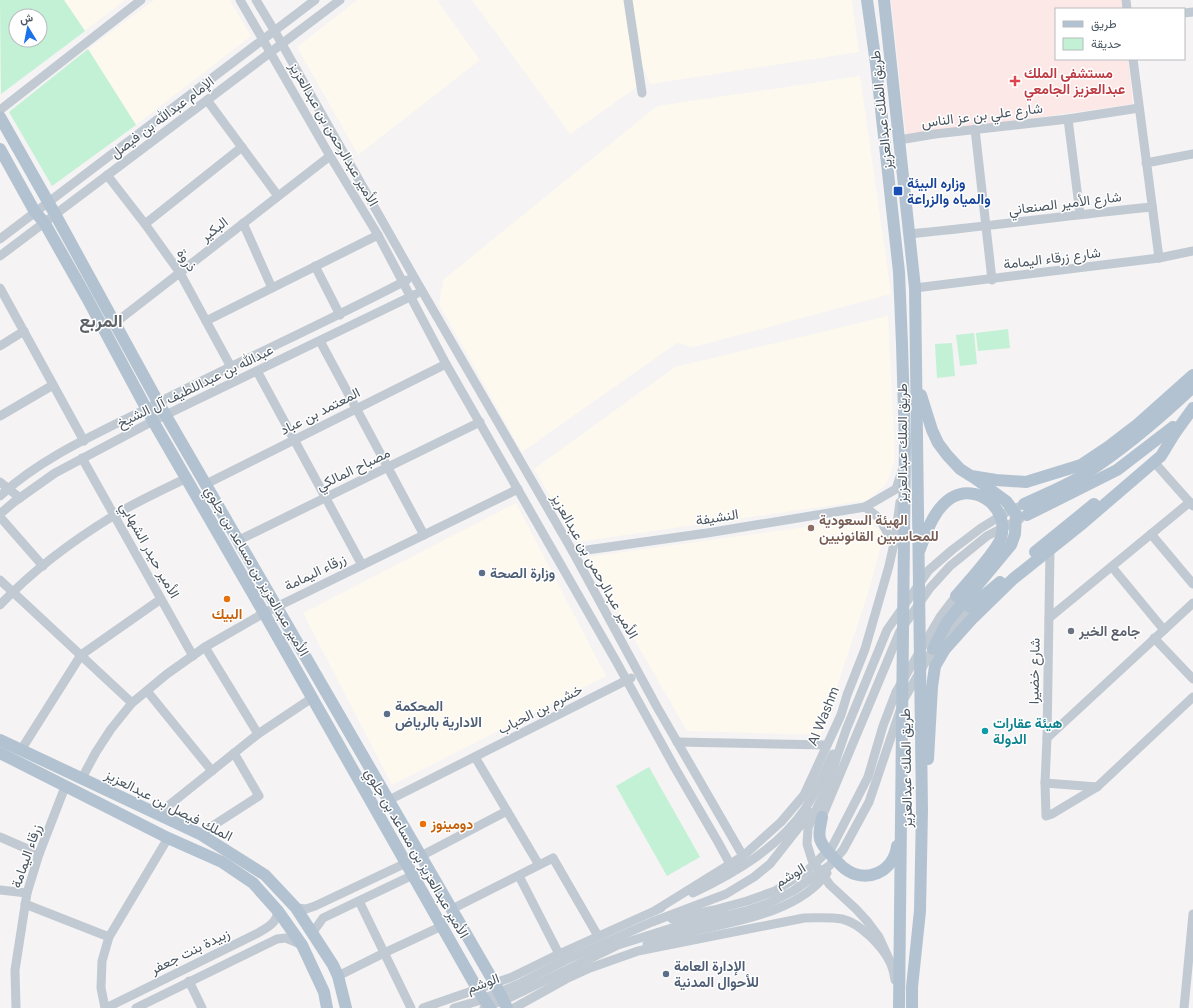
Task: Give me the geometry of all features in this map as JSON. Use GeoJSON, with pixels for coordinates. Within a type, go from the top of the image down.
{"type":"FeatureCollection","features":[{"type":"Feature","properties":{"kind":"main road","name":"طريق الملك عبدالعزيز"},"geometry":{"type":"LineString","coordinates":[[867,0],[876,64],[899,272],[902,344],[905,463],[899,1004]]}},
{"type":"Feature","properties":{"kind":"main road","name":"طريق الملك عبدالعزيز"},"geometry":{"type":"LineString","coordinates":[[884,0],[915,288],[922,810],[920,911],[912,987],[912,1008]]}},
{"type":"Feature","properties":{"kind":"main road"},"geometry":{"type":"LineString","coordinates":[[0,117],[55,214]]}},
{"type":"Feature","properties":{"kind":"main road","name":"الأمير عبدالعزيز بن مساعد بن جلوي"},"geometry":{"type":"LineString","coordinates":[[0,149],[35,212],[44,222],[87,298],[146,409],[187,478],[478,990],[490,1008]]}},
{"type":"Feature","properties":{"kind":"main road","name":"الأمير عبدالعزيز بن مساعد بن جلوي"},"geometry":{"type":"LineString","coordinates":[[55,214],[158,402],[167,415],[452,909],[507,1008]]}},
{"type":"Feature","properties":{"kind":"main road"},"geometry":{"type":"LineString","coordinates":[[917,369],[921,396],[932,430],[938,443],[947,456],[960,469],[1006,501],[1016,514],[1015,534],[1011,544],[947,622],[933,649]]}},
{"type":"Feature","properties":{"kind":"main road"},"geometry":{"type":"LineString","coordinates":[[971,476],[996,480],[1026,482],[1080,466],[1138,424],[1193,375]]}},
{"type":"Feature","properties":{"kind":"main road"},"geometry":{"type":"LineString","coordinates":[[1026,509],[1084,475],[1106,460],[1141,434],[1193,387]]}},
{"type":"Feature","properties":{"kind":"main road"},"geometry":{"type":"LineString","coordinates":[[1026,509],[1117,470],[1175,425],[1193,408]]}},
{"type":"Feature","properties":{"kind":"main road"},"geometry":{"type":"LineString","coordinates":[[922,810],[928,776],[932,687],[935,666],[945,648],[1013,579],[1050,550],[1161,456],[1193,408]]}},
{"type":"Feature","properties":{"kind":"main road"},"geometry":{"type":"LineString","coordinates":[[970,607],[1129,474],[1175,433]]}},
{"type":"Feature","properties":{"kind":"main road"},"geometry":{"type":"LineString","coordinates":[[918,556],[929,526],[940,507],[952,498],[962,494],[973,494],[982,496],[991,503],[1003,521],[1000,540],[956,596]]}},
{"type":"Feature","properties":{"kind":"main road","name":"الملك فيصل بن عبدالعزيز"},"geometry":{"type":"LineString","coordinates":[[0,740],[200,834],[265,874],[296,908],[333,965],[338,976],[346,1008]]}},
{"type":"Feature","properties":{"kind":"main road","name":"الملك فيصل بن عبدالعزيز"},"geometry":{"type":"LineString","coordinates":[[0,753],[168,838],[222,862],[253,883],[278,911],[302,945],[324,992],[328,1008]]}},
{"type":"Feature","properties":{"kind":"main road"},"geometry":{"type":"LineString","coordinates":[[822,817],[820,839],[825,848],[844,868],[850,872],[867,876],[876,874],[887,867],[896,854],[901,819]]}},
{"type":"Feature","properties":{"kind":"street"},"geometry":{"type":"LineString","coordinates":[[0,110],[140,0]]}},
{"type":"Feature","properties":{"kind":"street","name":"الأمير عبدالرحمن بن عبدالعزيز"},"geometry":{"type":"LineString","coordinates":[[240,0],[330,156],[378,235],[446,364],[627,680],[730,864]]}},
{"type":"Feature","properties":{"kind":"street","name":"الأمير عبدالرحمن بن عبدالعزيز"},"geometry":{"type":"LineString","coordinates":[[256,0],[573,552],[677,742],[743,856]]}},
{"type":"Feature","properties":{"kind":"street","name":"الإمام عبدالله بن فيصل"},"geometry":{"type":"LineString","coordinates":[[0,239],[315,0]]}},
{"type":"Feature","properties":{"kind":"street","name":"الإمام عبدالله بن فيصل"},"geometry":{"type":"LineString","coordinates":[[0,256],[340,0]]}},
{"type":"Feature","properties":{"kind":"street"},"geometry":{"type":"LineString","coordinates":[[628,0],[642,94]]}},
{"type":"Feature","properties":{"kind":"street"},"geometry":{"type":"LineString","coordinates":[[1133,60],[1159,258]]}},
{"type":"Feature","properties":{"kind":"street"},"geometry":{"type":"LineString","coordinates":[[207,100],[278,196]]}},
{"type":"Feature","properties":{"kind":"street","name":"شارع علي بن عز الناس"},"geometry":{"type":"LineString","coordinates":[[899,140],[917,136],[1139,108]]}},
{"type":"Feature","properties":{"kind":"street"},"geometry":{"type":"LineString","coordinates":[[167,111],[164,118],[166,123],[171,125],[177,122]]}},
{"type":"Feature","properties":{"kind":"street"},"geometry":{"type":"LineString","coordinates":[[1068,118],[1080,214]]}},
{"type":"Feature","properties":{"kind":"street"},"geometry":{"type":"LineString","coordinates":[[974,129],[992,280]]}},
{"type":"Feature","properties":{"kind":"street"},"geometry":{"type":"LineString","coordinates":[[140,132],[145,130],[150,132],[152,137],[150,143]]}},
{"type":"Feature","properties":{"kind":"street"},"geometry":{"type":"LineString","coordinates":[[145,224],[242,147]]}},
{"type":"Feature","properties":{"kind":"street"},"geometry":{"type":"LineString","coordinates":[[1146,164],[1193,154]]}},
{"type":"Feature","properties":{"kind":"street","name":"البكير"},"geometry":{"type":"LineString","coordinates":[[115,323],[330,156]]}},
{"type":"Feature","properties":{"kind":"street","name":"ذروة"},"geometry":{"type":"LineString","coordinates":[[107,175],[145,224],[180,273],[230,367]]}},
{"type":"Feature","properties":{"kind":"street","name":"شارع الأمير الصنعاني"},"geometry":{"type":"LineString","coordinates":[[909,234],[985,227],[1080,214],[1152,207]]}},
{"type":"Feature","properties":{"kind":"street"},"geometry":{"type":"LineString","coordinates":[[243,224],[272,288]]}},
{"type":"Feature","properties":{"kind":"street"},"geometry":{"type":"LineString","coordinates":[[206,321],[378,235]]}},
{"type":"Feature","properties":{"kind":"street","name":"شارع زرقاء اليمامة"},"geometry":{"type":"LineString","coordinates":[[915,288],[992,280],[1159,258],[1193,251]]}},
{"type":"Feature","properties":{"kind":"street"},"geometry":{"type":"LineString","coordinates":[[315,266],[340,314]]}},
{"type":"Feature","properties":{"kind":"street","name":"عبدالله بن عبداللطيف آل الشيخ"},"geometry":{"type":"LineString","coordinates":[[0,496],[27,474],[84,441],[158,402],[414,277]]}},
{"type":"Feature","properties":{"kind":"street"},"geometry":{"type":"LineString","coordinates":[[0,288],[84,441]]}},
{"type":"Feature","properties":{"kind":"street","name":"عبدالله بن عبداللطيف آل الشيخ"},"geometry":{"type":"LineString","coordinates":[[0,516],[20,498],[55,473],[82,458],[153,421],[257,372],[411,297],[422,290]]}},
{"type":"Feature","properties":{"kind":"street"},"geometry":{"type":"LineString","coordinates":[[0,346],[24,332]]}},
{"type":"Feature","properties":{"kind":"street"},"geometry":{"type":"LineString","coordinates":[[320,341],[424,535]]}},
{"type":"Feature","properties":{"kind":"street","name":"المعتمد بن عباد"},"geometry":{"type":"LineString","coordinates":[[206,484],[446,364]]}},
{"type":"Feature","properties":{"kind":"street"},"geometry":{"type":"LineString","coordinates":[[257,372],[362,565]]}},
{"type":"Feature","properties":{"kind":"street"},"geometry":{"type":"LineString","coordinates":[[0,416],[53,385]]}},
{"type":"Feature","properties":{"kind":"street","name":"مصباح المالكي"},"geometry":{"type":"LineString","coordinates":[[238,540],[480,422]]}},
{"type":"Feature","properties":{"kind":"street","name":"الأمير حيدر الشهابي"},"geometry":{"type":"LineString","coordinates":[[82,458],[193,656]]}},
{"type":"Feature","properties":{"kind":"street"},"geometry":{"type":"LineString","coordinates":[[1049,618],[1151,534],[1191,504],[1154,462]]}},
{"type":"Feature","properties":{"kind":"street"},"geometry":{"type":"LineString","coordinates":[[894,544],[880,518],[865,507],[896,489],[905,463]]}},
{"type":"Feature","properties":{"kind":"street","name":"Al Washm"},"geometry":{"type":"LineString","coordinates":[[656,910],[743,856],[782,822],[804,795],[841,715],[865,649],[894,544],[905,463]]}},
{"type":"Feature","properties":{"kind":"street"},"geometry":{"type":"LineString","coordinates":[[0,604],[12,591],[43,566],[114,515],[187,478]]}},
{"type":"Feature","properties":{"kind":"street"},"geometry":{"type":"LineString","coordinates":[[0,482],[20,498]]}},
{"type":"Feature","properties":{"kind":"street","name":"زرقاء اليمامة"},"geometry":{"type":"LineString","coordinates":[[82,778],[111,729],[132,703],[167,674],[206,647],[264,613],[518,489]]}},
{"type":"Feature","properties":{"kind":"street","name":"النشيفة"},"geometry":{"type":"LineString","coordinates":[[573,552],[707,533],[865,507]]}},
{"type":"Feature","properties":{"kind":"street"},"geometry":{"type":"LineString","coordinates":[[899,1004],[893,969],[879,937],[856,909],[830,885],[812,860],[807,844],[808,828],[828,783],[846,730],[887,630],[929,570],[981,528],[1007,512],[1026,509]]}},
{"type":"Feature","properties":{"kind":"street"},"geometry":{"type":"LineString","coordinates":[[822,817],[900,631],[930,588],[950,566],[987,536],[1026,509]]}},
{"type":"Feature","properties":{"kind":"street"},"geometry":{"type":"LineString","coordinates":[[0,516],[43,566]]}},
{"type":"Feature","properties":{"kind":"street"},"geometry":{"type":"LineString","coordinates":[[1151,534],[1193,584]]}},
{"type":"Feature","properties":{"kind":"street","name":"شارع خضيرا"},"geometry":{"type":"LineString","coordinates":[[1050,550],[1047,738],[1044,783],[1046,816],[1052,814],[1097,787]]}},
{"type":"Feature","properties":{"kind":"street"},"geometry":{"type":"LineString","coordinates":[[1112,567],[1164,630]]}},
{"type":"Feature","properties":{"kind":"street"},"geometry":{"type":"LineString","coordinates":[[0,580],[132,703]]}},
{"type":"Feature","properties":{"kind":"street"},"geometry":{"type":"LineString","coordinates":[[652,922],[748,906],[790,883],[808,870],[832,847],[868,778],[882,726],[896,692],[940,617],[956,596]]}},
{"type":"Feature","properties":{"kind":"street"},"geometry":{"type":"LineString","coordinates":[[21,750],[81,655],[161,599]]}},
{"type":"Feature","properties":{"kind":"street"},"geometry":{"type":"LineString","coordinates":[[1047,738],[1193,603]]}},
{"type":"Feature","properties":{"kind":"street","name":"الوشم"},"geometry":{"type":"LineString","coordinates":[[454,1008],[478,1001],[618,945],[650,934],[748,906],[769,903],[793,891],[829,866],[843,850],[869,802],[904,699],[933,649],[970,607]]}},
{"type":"Feature","properties":{"kind":"street"},"geometry":{"type":"LineString","coordinates":[[1154,638],[1193,679]]}},
{"type":"Feature","properties":{"kind":"street"},"geometry":{"type":"LineString","coordinates":[[206,647],[258,734]]}},
{"type":"Feature","properties":{"kind":"street","name":"خشرم بن الحباب"},"geometry":{"type":"LineString","coordinates":[[389,800],[639,674]]}},
{"type":"Feature","properties":{"kind":"street"},"geometry":{"type":"LineString","coordinates":[[147,691],[212,771]]}},
{"type":"Feature","properties":{"kind":"street"},"geometry":{"type":"LineString","coordinates":[[1044,783],[1097,787],[1193,697]]}},
{"type":"Feature","properties":{"kind":"street"},"geometry":{"type":"LineString","coordinates":[[158,814],[258,734],[312,698]]}},
{"type":"Feature","properties":{"kind":"street","name":"Al Washm"},"geometry":{"type":"LineString","coordinates":[[719,880],[753,859],[780,838],[796,820],[805,808],[846,730]]}},
{"type":"Feature","properties":{"kind":"street","name":"الوشم"},"geometry":{"type":"LineString","coordinates":[[484,1008],[509,998],[558,969],[652,922],[726,894],[754,877],[770,864],[807,817],[846,730]]}},
{"type":"Feature","properties":{"kind":"street"},"geometry":{"type":"LineString","coordinates":[[677,742],[827,745]]}},
{"type":"Feature","properties":{"kind":"street"},"geometry":{"type":"LineString","coordinates":[[200,834],[259,796],[234,753]]}},
{"type":"Feature","properties":{"kind":"street"},"geometry":{"type":"LineString","coordinates":[[475,757],[539,865]]}},
{"type":"Feature","properties":{"kind":"street"},"geometry":{"type":"LineString","coordinates":[[675,768],[688,761]]}},
{"type":"Feature","properties":{"kind":"street","name":"زرقاء اليمامة"},"geometry":{"type":"LineString","coordinates":[[16,1008],[15,970],[27,893],[65,787]]}},
{"type":"Feature","properties":{"kind":"street"},"geometry":{"type":"LineString","coordinates":[[421,856],[507,811]]}},
{"type":"Feature","properties":{"kind":"street"},"geometry":{"type":"LineString","coordinates":[[0,837],[40,854]]}},
{"type":"Feature","properties":{"kind":"street"},"geometry":{"type":"LineString","coordinates":[[106,1008],[101,988],[102,961],[109,937],[168,838]]}},
{"type":"Feature","properties":{"kind":"street"},"geometry":{"type":"LineString","coordinates":[[590,968],[617,954],[639,946],[684,933],[745,919],[792,902],[809,892],[821,881],[843,850]]}},
{"type":"Feature","properties":{"kind":"street"},"geometry":{"type":"LineString","coordinates":[[452,909],[554,858],[598,936]]}},
{"type":"Feature","properties":{"kind":"street"},"geometry":{"type":"LineString","coordinates":[[296,908],[306,909],[323,902],[406,862]]}},
{"type":"Feature","properties":{"kind":"street"},"geometry":{"type":"LineString","coordinates":[[312,932],[318,922],[330,914],[413,875]]}},
{"type":"Feature","properties":{"kind":"street"},"geometry":{"type":"LineString","coordinates":[[519,876],[559,954]]}},
{"type":"Feature","properties":{"kind":"street","name":"الوشم"},"geometry":{"type":"LineString","coordinates":[[423,1008],[512,977],[719,880]]}},
{"type":"Feature","properties":{"kind":"street"},"geometry":{"type":"LineString","coordinates":[[0,890],[27,893]]}},
{"type":"Feature","properties":{"kind":"street"},"geometry":{"type":"LineString","coordinates":[[359,901],[411,1008]]}},
{"type":"Feature","properties":{"kind":"street"},"geometry":{"type":"LineString","coordinates":[[323,902],[321,904],[321,911],[325,914],[330,914]]}},
{"type":"Feature","properties":{"kind":"street"},"geometry":{"type":"LineString","coordinates":[[25,904],[109,937]]}},
{"type":"Feature","properties":{"kind":"street","name":"زبيدة بنت جعفر"},"geometry":{"type":"LineString","coordinates":[[106,1008],[258,933],[273,924],[277,918],[278,911]]}},
{"type":"Feature","properties":{"kind":"street"},"geometry":{"type":"LineString","coordinates":[[1184,1008],[1189,997],[1193,914]]}},
{"type":"Feature","properties":{"kind":"street"},"geometry":{"type":"LineString","coordinates":[[514,1008],[566,978],[638,951],[792,920],[824,917],[843,920],[861,929],[876,942],[890,961]]}},
{"type":"Feature","properties":{"kind":"street"},"geometry":{"type":"LineString","coordinates":[[338,976],[442,926]]}},
{"type":"Feature","properties":{"kind":"street"},"geometry":{"type":"LineString","coordinates":[[258,933],[265,932],[268,935],[269,940],[266,943]]}},
{"type":"Feature","properties":{"kind":"street","name":"زبيدة بنت جعفر"},"geometry":{"type":"LineString","coordinates":[[136,1008],[266,943],[282,937],[291,939],[302,945]]}},
{"type":"Feature","properties":{"kind":"street"},"geometry":{"type":"LineString","coordinates":[[189,981],[202,1008]]}},
{"type":"Feature","properties":{"kind":"shaded area"},"geometry":{"type":"Polygon","coordinates":[[[64,0],[125,0],[85,31],[64,0]]]}},
{"type":"Feature","properties":{"kind":"shaded area"},"geometry":{"type":"Polygon","coordinates":[[[154,0],[230,0],[251,36],[136,125],[88,49],[154,0]]]}},
{"type":"Feature","properties":{"kind":"shaded area"},"geometry":{"type":"Polygon","coordinates":[[[357,0],[437,0],[480,60],[358,155],[297,47],[357,0]]]}},
{"type":"Feature","properties":{"kind":"shaded area"},"geometry":{"type":"Polygon","coordinates":[[[472,0],[852,0],[859,52],[650,84],[642,65],[637,87],[570,134],[472,0]]]}},
{"type":"Feature","properties":{"kind":"shaded area","name":"مستشفى الملك عبدالعزيز الجامعي"},"geometry":{"type":"Polygon","coordinates":[[[891,0],[1122,0],[1123,8],[1055,8],[1055,60],[1128,60],[1133,104],[906,136],[891,0]]]}},
{"type":"Feature","properties":{"kind":"shaded area"},"geometry":{"type":"Polygon","coordinates":[[[860,76],[891,294],[694,347],[677,343],[522,452],[439,304],[443,280],[657,106],[860,76]]]}},
{"type":"Feature","properties":{"kind":"shaded area"},"geometry":{"type":"Polygon","coordinates":[[[888,316],[895,460],[887,483],[869,500],[577,542],[534,469],[675,367],[888,316]]]}},
{"type":"Feature","properties":{"kind":"shaded area"},"geometry":{"type":"Polygon","coordinates":[[[516,503],[606,676],[392,785],[303,613],[516,503]]]}},
{"type":"Feature","properties":{"kind":"shaded area"},"geometry":{"type":"Polygon","coordinates":[[[865,519],[884,534],[869,590],[821,735],[687,731],[587,557],[865,519]]]}},
{"type":"Feature","properties":{"kind":"green space"},"geometry":{"type":"Polygon","coordinates":[[[0,0],[64,0],[85,31],[1,94],[0,0]]]}},
{"type":"Feature","properties":{"kind":"green space"},"geometry":{"type":"Polygon","coordinates":[[[88,49],[136,125],[52,186],[9,112],[88,49]]]}},
{"type":"Feature","properties":{"kind":"green space"},"geometry":{"type":"Polygon","coordinates":[[[1008,329],[1010,348],[978,351],[976,333],[1008,329]]]}},
{"type":"Feature","properties":{"kind":"green space"},"geometry":{"type":"Polygon","coordinates":[[[974,333],[977,364],[960,366],[956,335],[974,333]]]}},
{"type":"Feature","properties":{"kind":"green space"},"geometry":{"type":"Polygon","coordinates":[[[952,343],[955,376],[937,378],[935,344],[952,343]]]}},
{"type":"Feature","properties":{"kind":"green space"},"geometry":{"type":"Polygon","coordinates":[[[649,767],[700,857],[667,876],[616,786],[649,767]]]}},
{"type":"Feature","properties":{"kind":"place","name":"مستشفى الملك عبدالعزيز الجامعي"},"geometry":{"type":"Point","coordinates":[1015,81]}},
{"type":"Feature","properties":{"kind":"place","name":"وزاره البيئة والمياه والزراعة"},"geometry":{"type":"Point","coordinates":[898,191]}},
{"type":"Feature","properties":{"kind":"place","name":"الهيئة السعودية للمحاسبين القانونيين"},"geometry":{"type":"Point","coordinates":[811,528]}},
{"type":"Feature","properties":{"kind":"place","name":"وزارة الصحة"},"geometry":{"type":"Point","coordinates":[482,573]}},
{"type":"Feature","properties":{"kind":"place","name":"البيك"},"geometry":{"type":"Point","coordinates":[227,599]}},
{"type":"Feature","properties":{"kind":"place","name":"جامع الخير"},"geometry":{"type":"Point","coordinates":[1071,631]}},
{"type":"Feature","properties":{"kind":"place","name":"المحكمة الادارية بالرياض"},"geometry":{"type":"Point","coordinates":[387,714]}},
{"type":"Feature","properties":{"kind":"place","name":"هيئة عقارات الدولة"},"geometry":{"type":"Point","coordinates":[985,731]}},
{"type":"Feature","properties":{"kind":"place","name":"دومينوز"},"geometry":{"type":"Point","coordinates":[423,824]}},
{"type":"Feature","properties":{"kind":"place","name":"الإدارة العامة للأحوال المدنية"},"geometry":{"type":"Point","coordinates":[666,974]}},
{"type":"Feature","properties":{"kind":"district","name":"المربع"},"geometry":{"type":"Point","coordinates":[101,321]}}]}
